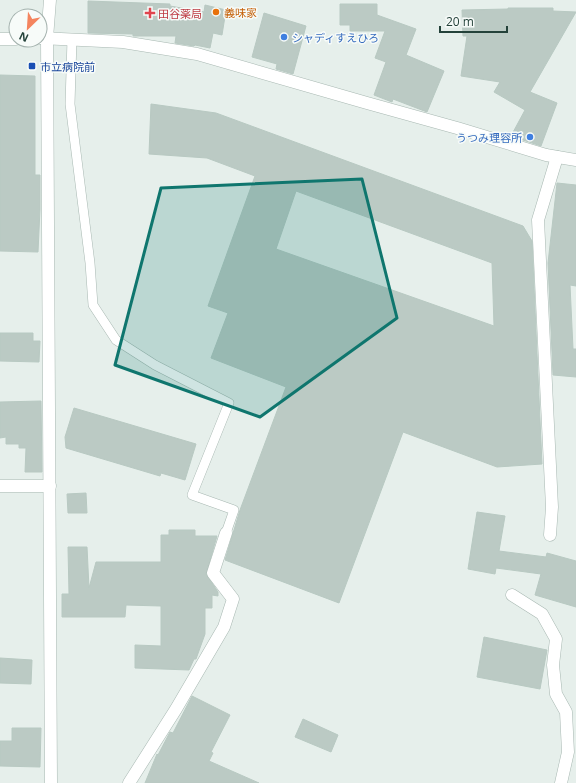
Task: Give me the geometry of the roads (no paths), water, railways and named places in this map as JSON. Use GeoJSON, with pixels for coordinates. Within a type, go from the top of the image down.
{"type":"FeatureCollection","features":[{"type":"Feature","properties":{"kind":"street"},"geometry":{"type":"LineString","coordinates":[[48,11],[50,0]]}},
{"type":"Feature","properties":{"kind":"street"},"geometry":{"type":"LineString","coordinates":[[48,38],[123,42],[197,54],[546,155],[576,160]]}},
{"type":"Feature","properties":{"kind":"street"},"geometry":{"type":"LineString","coordinates":[[43,48],[50,486],[51,783]]}},
{"type":"Feature","properties":{"kind":"street"},"geometry":{"type":"LineString","coordinates":[[550,535],[552,507],[538,220],[557,157]]}},
{"type":"Feature","properties":{"kind":"street"},"geometry":{"type":"LineString","coordinates":[[0,486],[50,486]]}},
{"type":"Feature","properties":{"kind":"street"},"geometry":{"type":"LineString","coordinates":[[129,783],[176,709],[224,627],[233,599],[213,573],[226,533]]}},
{"type":"Feature","properties":{"kind":"street"},"geometry":{"type":"LineString","coordinates":[[512,595],[542,614],[556,639],[553,665],[556,694],[566,712],[568,752],[562,783]]}},
{"type":"Feature","properties":{"kind":"lane"},"geometry":{"type":"LineString","coordinates":[[72,39],[70,104],[90,263],[93,305],[116,340],[155,365],[229,403],[192,495],[234,510],[226,533]]}},
{"type":"Feature","properties":{"kind":"place","name":"義味家"},"geometry":{"type":"Point","coordinates":[216,12]}},
{"type":"Feature","properties":{"kind":"place","name":"田谷薬局"},"geometry":{"type":"Point","coordinates":[150,13]}},
{"type":"Feature","properties":{"kind":"place","name":"シャディすえひろ"},"geometry":{"type":"Point","coordinates":[284,37]}},
{"type":"Feature","properties":{"kind":"place","name":"市立病院前"},"geometry":{"type":"Point","coordinates":[32,66]}},
{"type":"Feature","properties":{"kind":"place","name":"うつみ理容所"},"geometry":{"type":"Point","coordinates":[530,137]}}]}
